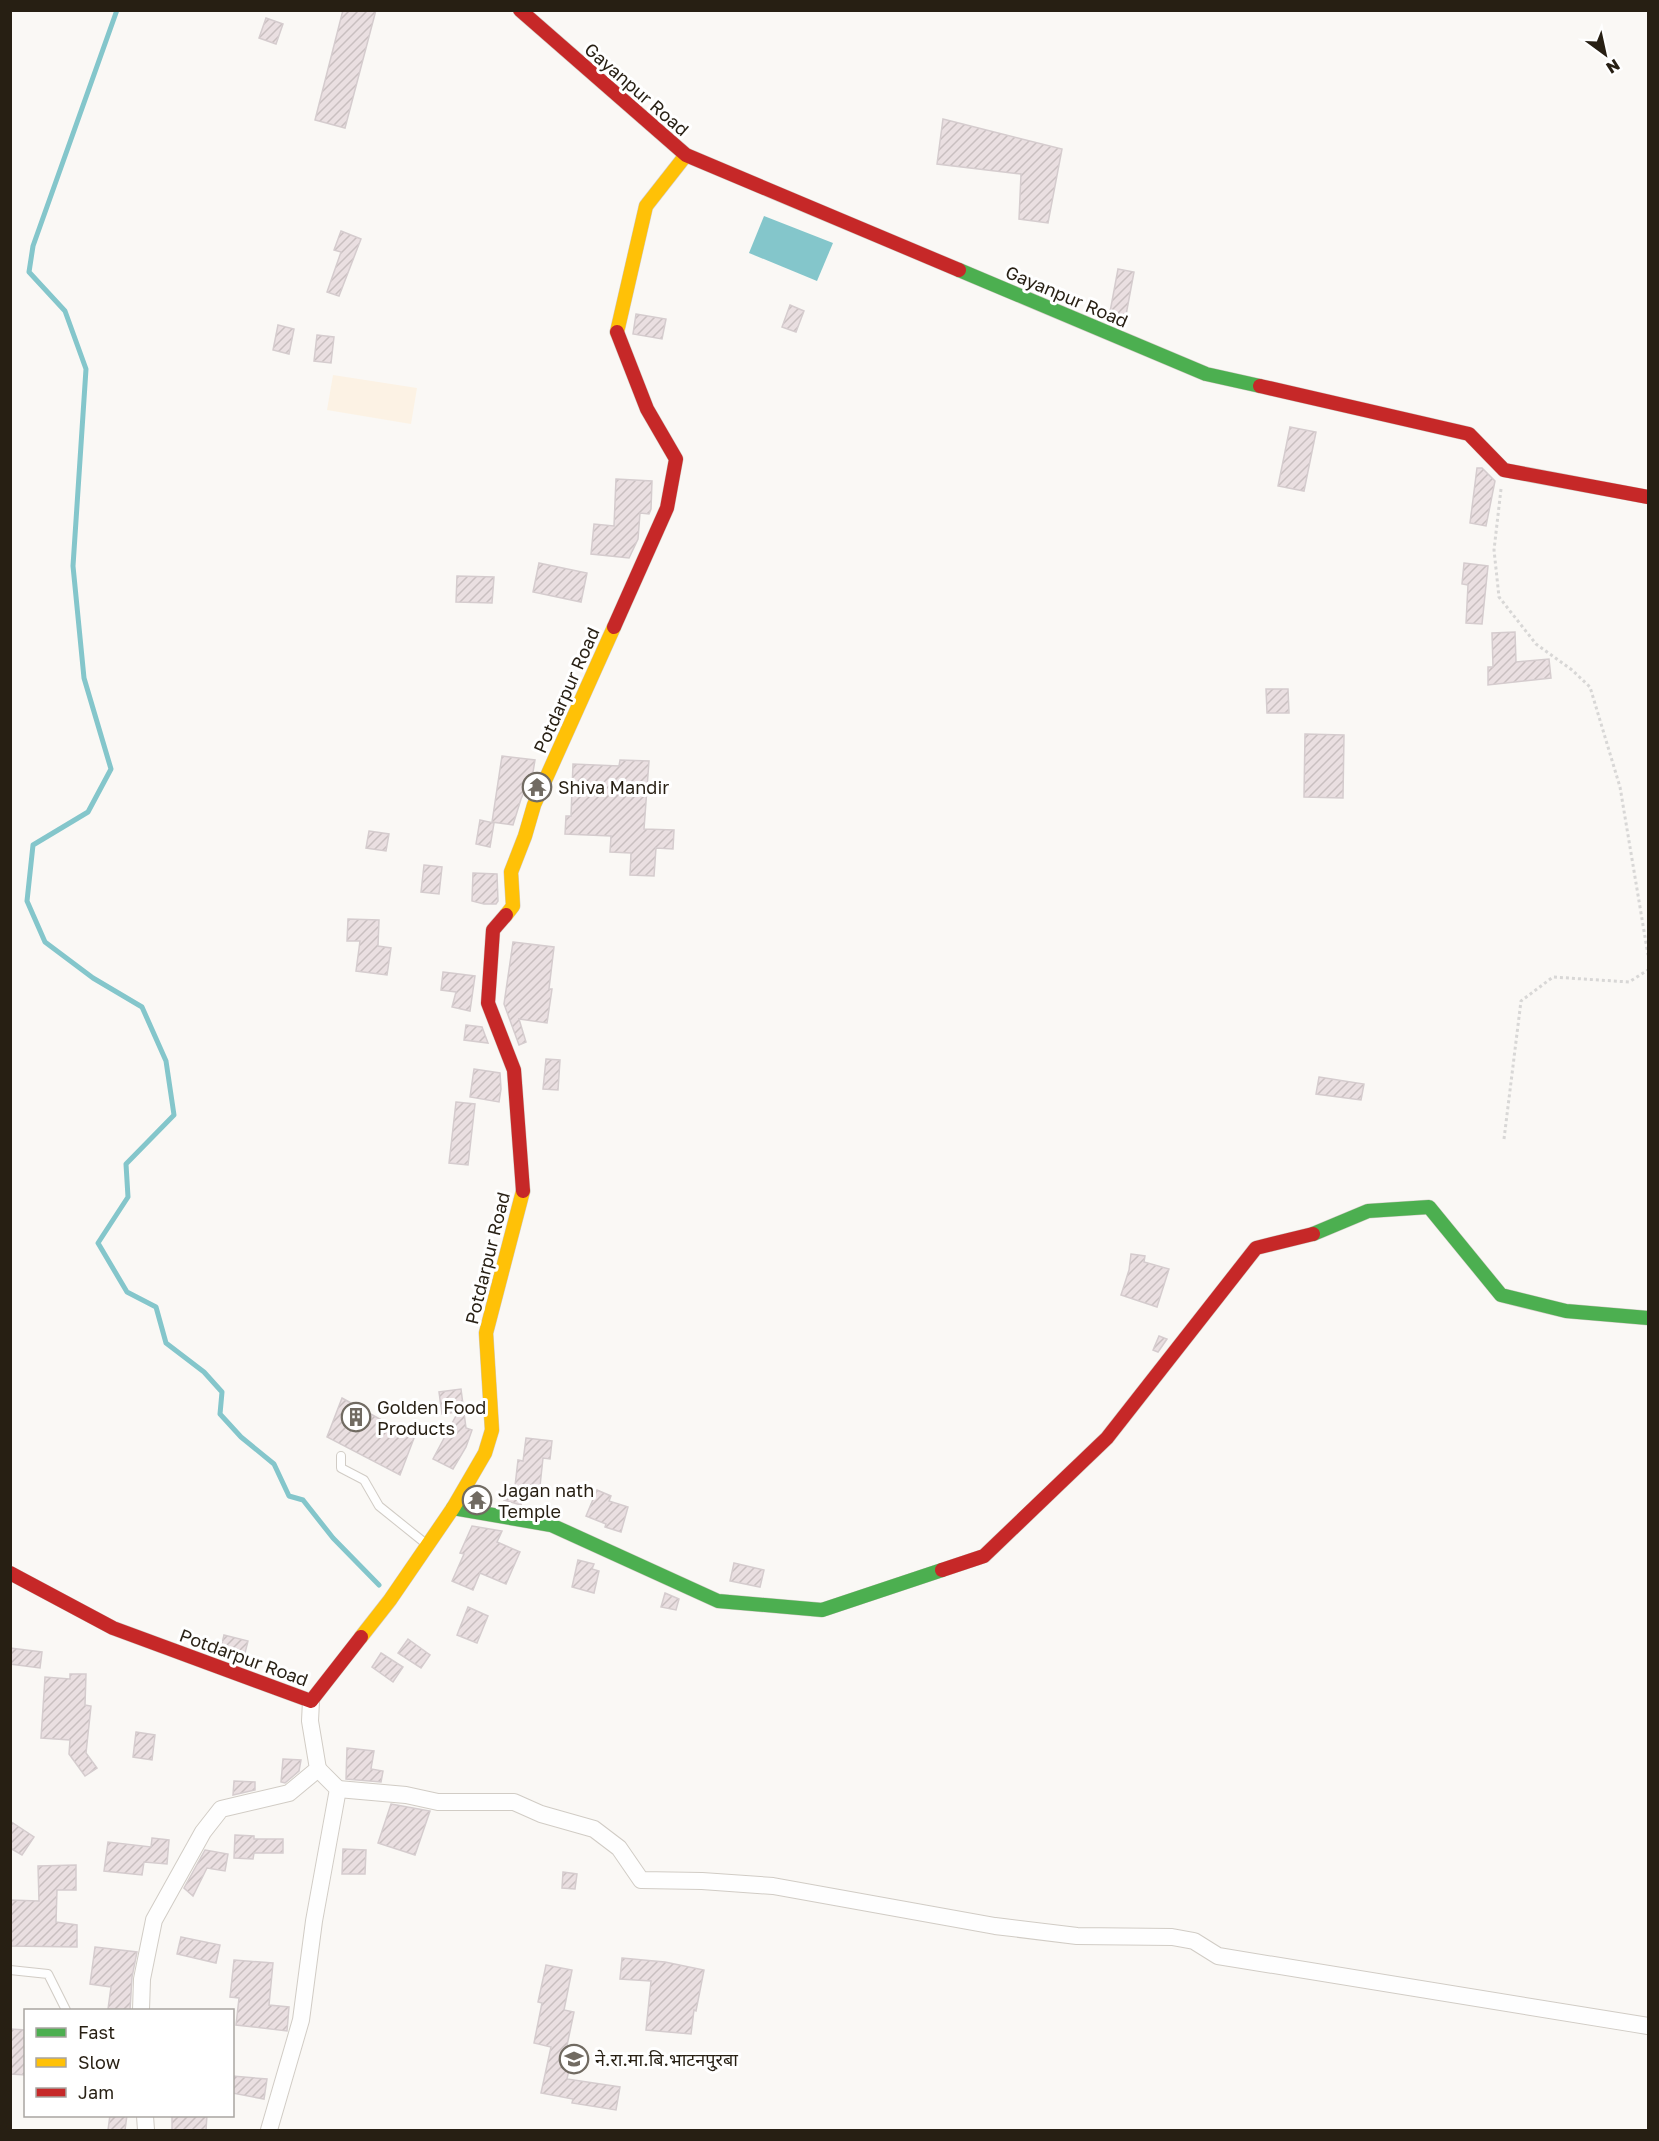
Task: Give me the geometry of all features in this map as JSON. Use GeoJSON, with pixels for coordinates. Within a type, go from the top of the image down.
{"type":"FeatureCollection","features":[{"type":"Feature","properties":{"kind":"street","name":"Gayanpur Road"},"geometry":{"type":"LineString","coordinates":[[520,10],[686,155],[1206,374],[1469,434],[1504,470]]}},
{"type":"Feature","properties":{"kind":"street","name":"Potdarpur Road"},"geometry":{"type":"LineString","coordinates":[[10,1573],[113,1628],[311,1701],[390,1600],[453,1509],[485,1454],[492,1430],[486,1333],[523,1192],[514,1070],[488,1003],[493,930],[513,906],[512,872],[534,805],[667,508],[676,459],[647,409],[617,333],[646,206],[686,155]]}},
{"type":"Feature","properties":{"kind":"street"},"geometry":{"type":"LineString","coordinates":[[1504,470],[1648,497]]}},
{"type":"Feature","properties":{"kind":"street"},"geometry":{"type":"LineString","coordinates":[[453,1509],[551,1525],[718,1601],[822,1610],[984,1556],[1107,1438],[1256,1248],[1313,1234],[1368,1211],[1429,1207],[1501,1295],[1566,1311],[1648,1318]]}},
{"type":"Feature","properties":{"kind":"street"},"geometry":{"type":"LineString","coordinates":[[311,1701],[310,1721],[318,1769],[338,1789],[406,1795],[438,1802],[514,1802],[541,1814],[594,1829],[620,1848],[641,1880],[772,1886],[995,1926],[1077,1936],[1172,1937],[1194,1941],[1218,1956],[1648,2026]]}},
{"type":"Feature","properties":{"kind":"street"},"geometry":{"type":"LineString","coordinates":[[141,2009],[142,1979],[154,1920],[203,1832],[221,1809],[289,1793],[318,1769]]}},
{"type":"Feature","properties":{"kind":"street"},"geometry":{"type":"LineString","coordinates":[[269,2130],[301,2020],[314,1921],[338,1789]]}},
{"type":"Feature","properties":{"kind":"lane"},"geometry":{"type":"LineString","coordinates":[[341,1456],[341,1468],[364,1480],[379,1506],[428,1545]]}},
{"type":"Feature","properties":{"kind":"lane"},"geometry":{"type":"LineString","coordinates":[[10,1970],[48,1974],[66,2009]]}},
{"type":"Feature","properties":{"kind":"path"},"geometry":{"type":"LineString","coordinates":[[1504,470],[1494,550],[1499,597],[1536,644],[1572,670],[1590,687],[1620,787],[1648,955]]}},
{"type":"Feature","properties":{"kind":"path"},"geometry":{"type":"LineString","coordinates":[[1504,1139],[1521,1001],[1553,977],[1629,982],[1648,970]]}},
{"type":"Feature","properties":{"kind":"shaded area"},"geometry":{"type":"Polygon","coordinates":[[[333,375],[417,388],[411,424],[327,410],[333,375]]]}},
{"type":"Feature","properties":{"kind":"water"},"geometry":{"type":"Polygon","coordinates":[[[764,216],[833,243],[817,281],[749,253],[764,216]]]}},
{"type":"Feature","properties":{"kind":"building"},"geometry":{"type":"Polygon","coordinates":[[[343,10],[376,10],[345,128],[315,120],[343,10]]]}},
{"type":"Feature","properties":{"kind":"building"},"geometry":{"type":"Polygon","coordinates":[[[266,18],[283,24],[276,44],[259,38],[266,18]]]}},
{"type":"Feature","properties":{"kind":"building"},"geometry":{"type":"Polygon","coordinates":[[[943,119],[1062,149],[1048,223],[1019,219],[1021,174],[937,164],[943,119]]]}},
{"type":"Feature","properties":{"kind":"building"},"geometry":{"type":"Polygon","coordinates":[[[341,231],[361,239],[339,296],[327,292],[341,252],[334,250],[341,231]]]}},
{"type":"Feature","properties":{"kind":"building"},"geometry":{"type":"Polygon","coordinates":[[[1118,269],[1134,272],[1126,315],[1110,312],[1118,269]]]}},
{"type":"Feature","properties":{"kind":"building"},"geometry":{"type":"Polygon","coordinates":[[[790,305],[804,311],[796,332],[782,327],[790,305]]]}},
{"type":"Feature","properties":{"kind":"building"},"geometry":{"type":"Polygon","coordinates":[[[636,314],[666,319],[662,339],[633,334],[636,314]]]}},
{"type":"Feature","properties":{"kind":"building"},"geometry":{"type":"Polygon","coordinates":[[[278,325],[294,329],[289,354],[273,350],[278,325]]]}},
{"type":"Feature","properties":{"kind":"building"},"geometry":{"type":"Polygon","coordinates":[[[317,335],[334,337],[331,363],[314,361],[317,335]]]}},
{"type":"Feature","properties":{"kind":"building"},"geometry":{"type":"Polygon","coordinates":[[[1290,427],[1316,432],[1304,491],[1278,486],[1290,427]]]}},
{"type":"Feature","properties":{"kind":"building"},"geometry":{"type":"Polygon","coordinates":[[[1477,468],[1482,468],[1495,481],[1486,526],[1470,523],[1477,468]]]}},
{"type":"Feature","properties":{"kind":"building"},"geometry":{"type":"Polygon","coordinates":[[[616,479],[652,481],[651,509],[649,514],[640,513],[638,539],[629,558],[591,554],[594,524],[614,526],[616,479]]]}},
{"type":"Feature","properties":{"kind":"building"},"geometry":{"type":"Polygon","coordinates":[[[539,563],[587,573],[581,602],[533,592],[539,563]]]}},
{"type":"Feature","properties":{"kind":"building"},"geometry":{"type":"Polygon","coordinates":[[[1464,563],[1488,566],[1482,624],[1466,623],[1468,585],[1462,584],[1464,563]]]}},
{"type":"Feature","properties":{"kind":"building"},"geometry":{"type":"Polygon","coordinates":[[[457,576],[494,577],[492,603],[456,602],[457,576]]]}},
{"type":"Feature","properties":{"kind":"building"},"geometry":{"type":"Polygon","coordinates":[[[1515,632],[1516,662],[1549,659],[1551,678],[1488,685],[1488,667],[1493,667],[1492,633],[1515,632]]]}},
{"type":"Feature","properties":{"kind":"building"},"geometry":{"type":"Polygon","coordinates":[[[1266,689],[1288,689],[1289,713],[1267,713],[1266,689]]]}},
{"type":"Feature","properties":{"kind":"building"},"geometry":{"type":"Polygon","coordinates":[[[1305,734],[1344,735],[1343,798],[1304,797],[1305,734]]]}},
{"type":"Feature","properties":{"kind":"building"},"geometry":{"type":"Polygon","coordinates":[[[502,756],[535,760],[533,772],[513,825],[492,822],[502,756]]]}},
{"type":"Feature","properties":{"kind":"building"},"geometry":{"type":"Polygon","coordinates":[[[620,760],[649,761],[644,829],[674,830],[673,849],[656,848],[654,876],[630,875],[631,853],[610,852],[611,836],[565,834],[566,816],[571,816],[573,764],[619,766],[620,760]]]}},
{"type":"Feature","properties":{"kind":"building"},"geometry":{"type":"Polygon","coordinates":[[[480,820],[494,823],[490,847],[476,844],[480,820]]]}},
{"type":"Feature","properties":{"kind":"building"},"geometry":{"type":"Polygon","coordinates":[[[369,831],[389,834],[386,851],[366,848],[369,831]]]}},
{"type":"Feature","properties":{"kind":"building"},"geometry":{"type":"Polygon","coordinates":[[[424,865],[442,867],[439,894],[421,892],[424,865]]]}},
{"type":"Feature","properties":{"kind":"building"},"geometry":{"type":"Polygon","coordinates":[[[473,873],[497,874],[498,901],[496,904],[472,901],[473,873]]]}},
{"type":"Feature","properties":{"kind":"building"},"geometry":{"type":"Polygon","coordinates":[[[348,919],[379,920],[378,946],[391,948],[387,975],[356,971],[360,941],[347,941],[348,919]]]}},
{"type":"Feature","properties":{"kind":"building"},"geometry":{"type":"Polygon","coordinates":[[[513,942],[554,947],[549,989],[552,989],[547,1023],[519,1019],[526,1042],[519,1045],[504,1004],[513,942]]]}},
{"type":"Feature","properties":{"kind":"building"},"geometry":{"type":"Polygon","coordinates":[[[443,972],[475,976],[470,1011],[452,1007],[456,992],[441,990],[443,972]]]}},
{"type":"Feature","properties":{"kind":"building"},"geometry":{"type":"Polygon","coordinates":[[[466,1025],[482,1027],[488,1043],[464,1040],[466,1025]]]}},
{"type":"Feature","properties":{"kind":"building"},"geometry":{"type":"Polygon","coordinates":[[[546,1059],[560,1060],[558,1090],[543,1089],[546,1059]]]}},
{"type":"Feature","properties":{"kind":"building"},"geometry":{"type":"Polygon","coordinates":[[[474,1069],[500,1073],[499,1102],[470,1097],[474,1069]]]}},
{"type":"Feature","properties":{"kind":"building"},"geometry":{"type":"Polygon","coordinates":[[[1319,1077],[1364,1084],[1361,1100],[1316,1094],[1319,1077]]]}},
{"type":"Feature","properties":{"kind":"building"},"geometry":{"type":"Polygon","coordinates":[[[456,1102],[475,1104],[468,1165],[449,1163],[456,1102]]]}},
{"type":"Feature","properties":{"kind":"building"},"geometry":{"type":"Polygon","coordinates":[[[1131,1254],[1145,1256],[1144,1262],[1169,1269],[1157,1307],[1121,1295],[1129,1270],[1131,1254]]]}},
{"type":"Feature","properties":{"kind":"building"},"geometry":{"type":"Polygon","coordinates":[[[1159,1336],[1167,1339],[1158,1352],[1153,1350],[1159,1336]]]}},
{"type":"Feature","properties":{"kind":"building"},"geometry":{"type":"Polygon","coordinates":[[[461,1389],[466,1428],[472,1430],[466,1447],[453,1469],[433,1459],[458,1412],[442,1414],[439,1392],[461,1389]]]}},
{"type":"Feature","properties":{"kind":"building","name":"Golden Food Products"},"geometry":{"type":"Polygon","coordinates":[[[342,1398],[414,1438],[400,1475],[327,1437],[342,1398]]]}},
{"type":"Feature","properties":{"kind":"building"},"geometry":{"type":"Polygon","coordinates":[[[526,1438],[552,1441],[550,1459],[543,1458],[540,1486],[528,1485],[521,1505],[504,1500],[510,1485],[515,1486],[518,1460],[523,1461],[526,1438]]]}},
{"type":"Feature","properties":{"kind":"building"},"geometry":{"type":"Polygon","coordinates":[[[597,1490],[611,1496],[609,1501],[628,1507],[621,1532],[605,1527],[606,1524],[586,1516],[597,1490]]]}},
{"type":"Feature","properties":{"kind":"building"},"geometry":{"type":"Polygon","coordinates":[[[472,1526],[502,1531],[497,1542],[520,1552],[506,1584],[480,1573],[473,1590],[452,1581],[464,1554],[460,1553],[472,1526]]]}},
{"type":"Feature","properties":{"kind":"building"},"geometry":{"type":"Polygon","coordinates":[[[578,1560],[594,1564],[592,1569],[599,1571],[594,1593],[572,1587],[578,1560]]]}},
{"type":"Feature","properties":{"kind":"building"},"geometry":{"type":"Polygon","coordinates":[[[734,1563],[764,1570],[760,1587],[730,1581],[734,1563]]]}},
{"type":"Feature","properties":{"kind":"building"},"geometry":{"type":"Polygon","coordinates":[[[665,1593],[679,1599],[676,1610],[661,1607],[665,1593]]]}},
{"type":"Feature","properties":{"kind":"building"},"geometry":{"type":"Polygon","coordinates":[[[468,1607],[488,1616],[477,1643],[457,1635],[468,1607]]]}},
{"type":"Feature","properties":{"kind":"building"},"geometry":{"type":"Polygon","coordinates":[[[224,1635],[248,1641],[243,1661],[220,1652],[224,1635]]]}},
{"type":"Feature","properties":{"kind":"building"},"geometry":{"type":"Polygon","coordinates":[[[408,1639],[430,1655],[421,1668],[398,1653],[408,1639]]]}},
{"type":"Feature","properties":{"kind":"building"},"geometry":{"type":"Polygon","coordinates":[[[10,1648],[42,1652],[40,1668],[10,1664],[10,1648]]]}},
{"type":"Feature","properties":{"kind":"building"},"geometry":{"type":"Polygon","coordinates":[[[381,1653],[403,1667],[393,1682],[372,1667],[381,1653]]]}},
{"type":"Feature","properties":{"kind":"building"},"geometry":{"type":"Polygon","coordinates":[[[70,1674],[86,1674],[85,1705],[91,1706],[86,1753],[97,1768],[85,1776],[69,1754],[70,1740],[41,1738],[45,1677],[70,1679],[70,1674]]]}},
{"type":"Feature","properties":{"kind":"building"},"geometry":{"type":"Polygon","coordinates":[[[136,1732],[155,1735],[152,1760],[133,1757],[136,1732]]]}},
{"type":"Feature","properties":{"kind":"building"},"geometry":{"type":"Polygon","coordinates":[[[347,1748],[374,1751],[371,1769],[383,1771],[381,1782],[346,1779],[347,1748]]]}},
{"type":"Feature","properties":{"kind":"building"},"geometry":{"type":"Polygon","coordinates":[[[283,1759],[301,1760],[299,1771],[285,1783],[281,1782],[283,1759]]]}},
{"type":"Feature","properties":{"kind":"building"},"geometry":{"type":"Polygon","coordinates":[[[234,1781],[255,1782],[255,1790],[233,1795],[234,1781]]]}},
{"type":"Feature","properties":{"kind":"building"},"geometry":{"type":"Polygon","coordinates":[[[391,1804],[430,1811],[415,1855],[378,1843],[391,1804]]]}},
{"type":"Feature","properties":{"kind":"building"},"geometry":{"type":"Polygon","coordinates":[[[10,1821],[34,1837],[22,1855],[10,1848],[10,1821]]]}},
{"type":"Feature","properties":{"kind":"building"},"geometry":{"type":"Polygon","coordinates":[[[235,1835],[254,1836],[254,1839],[283,1839],[283,1853],[254,1853],[253,1859],[234,1858],[235,1835]]]}},
{"type":"Feature","properties":{"kind":"building"},"geometry":{"type":"Polygon","coordinates":[[[152,1838],[169,1840],[167,1864],[144,1862],[142,1875],[104,1871],[108,1842],[151,1847],[152,1838]]]}},
{"type":"Feature","properties":{"kind":"building"},"geometry":{"type":"Polygon","coordinates":[[[343,1849],[366,1850],[365,1874],[342,1874],[343,1849]]]}},
{"type":"Feature","properties":{"kind":"building"},"geometry":{"type":"Polygon","coordinates":[[[205,1850],[228,1854],[225,1871],[207,1868],[193,1896],[184,1888],[205,1850]]]}},
{"type":"Feature","properties":{"kind":"building"},"geometry":{"type":"Polygon","coordinates":[[[76,1865],[76,1890],[57,1890],[56,1922],[77,1925],[77,1947],[10,1946],[10,1900],[39,1901],[38,1866],[76,1865]]]}},
{"type":"Feature","properties":{"kind":"building"},"geometry":{"type":"Polygon","coordinates":[[[563,1872],[577,1874],[575,1889],[562,1888],[563,1872]]]}},
{"type":"Feature","properties":{"kind":"building"},"geometry":{"type":"Polygon","coordinates":[[[181,1937],[220,1945],[216,1963],[177,1954],[181,1937]]]}},
{"type":"Feature","properties":{"kind":"building"},"geometry":{"type":"Polygon","coordinates":[[[95,1947],[137,1952],[132,1977],[130,2009],[108,2009],[111,1987],[90,1984],[95,1947]]]}},
{"type":"Feature","properties":{"kind":"building"},"geometry":{"type":"Polygon","coordinates":[[[622,1958],[665,1962],[704,1970],[696,2011],[694,2010],[691,2034],[646,2030],[651,1981],[620,1979],[622,1958]]]}},
{"type":"Feature","properties":{"kind":"building"},"geometry":{"type":"Polygon","coordinates":[[[234,1960],[273,1963],[269,2005],[289,2007],[287,2031],[236,2025],[239,1998],[230,1997],[234,1960]]]}},
{"type":"Feature","properties":{"kind":"building"},"geometry":{"type":"Polygon","coordinates":[[[546,1965],[572,1970],[564,2010],[574,2012],[565,2055],[572,2056],[567,2079],[620,2087],[616,2110],[572,2103],[573,2099],[541,2093],[551,2047],[534,2043],[542,2003],[538,2002],[546,1965]]]}},
{"type":"Feature","properties":{"kind":"building"},"geometry":{"type":"Polygon","coordinates":[[[10,2029],[24,2030],[24,2075],[10,2074],[10,2029]]]}},
{"type":"Feature","properties":{"kind":"building"},"geometry":{"type":"Polygon","coordinates":[[[234,2076],[267,2079],[264,2099],[234,2093],[234,2076]]]}},
{"type":"Feature","properties":{"kind":"building"},"geometry":{"type":"Polygon","coordinates":[[[110,2117],[127,2117],[125,2130],[108,2130],[110,2117]]]}},
{"type":"Feature","properties":{"kind":"building"},"geometry":{"type":"Polygon","coordinates":[[[172,2117],[207,2117],[206,2130],[172,2130],[172,2117]]]}},
{"type":"Feature","properties":{"kind":"waterway"},"geometry":{"type":"LineString","coordinates":[[117,10],[33,246],[29,272],[65,311],[86,369],[73,566],[84,678],[111,769],[88,812],[33,845],[27,901],[45,942],[93,978],[142,1007],[166,1061],[174,1115],[126,1164],[128,1197],[98,1243],[127,1292],[156,1307],[166,1343],[204,1372],[222,1392],[220,1414],[241,1437],[274,1464],[289,1496],[303,1500],[333,1538],[379,1585]]}},
{"type":"Feature","properties":{"kind":"traffic: fast"},"geometry":{"type":"LineString","coordinates":[[959,270],[1206,374],[1260,386]]}},
{"type":"Feature","properties":{"kind":"traffic: fast"},"geometry":{"type":"LineString","coordinates":[[1313,1234],[1368,1211],[1429,1207],[1501,1295],[1566,1311],[1648,1318]]}},
{"type":"Feature","properties":{"kind":"traffic: fast"},"geometry":{"type":"LineString","coordinates":[[453,1508],[551,1525],[718,1601],[822,1610],[942,1570]]}},
{"type":"Feature","properties":{"kind":"traffic: slow"},"geometry":{"type":"LineString","coordinates":[[617,332],[646,206],[686,155]]}},
{"type":"Feature","properties":{"kind":"traffic: slow"},"geometry":{"type":"LineString","coordinates":[[506,915],[513,906],[511,872],[534,805],[614,627]]}},
{"type":"Feature","properties":{"kind":"traffic: slow"},"geometry":{"type":"LineString","coordinates":[[361,1637],[390,1600],[453,1508],[485,1453],[492,1430],[486,1333],[523,1191]]}},
{"type":"Feature","properties":{"kind":"traffic: jam"},"geometry":{"type":"LineString","coordinates":[[520,10],[686,155],[959,270]]}},
{"type":"Feature","properties":{"kind":"traffic: jam"},"geometry":{"type":"LineString","coordinates":[[614,627],[667,508],[676,459],[647,409],[617,332]]}},
{"type":"Feature","properties":{"kind":"traffic: jam"},"geometry":{"type":"LineString","coordinates":[[1260,386],[1469,434],[1504,470],[1648,497]]}},
{"type":"Feature","properties":{"kind":"traffic: jam"},"geometry":{"type":"LineString","coordinates":[[506,915],[493,930],[488,1003],[514,1070],[523,1191]]}},
{"type":"Feature","properties":{"kind":"traffic: jam"},"geometry":{"type":"LineString","coordinates":[[942,1570],[984,1556],[1107,1438],[1256,1248],[1313,1234]]}},
{"type":"Feature","properties":{"kind":"traffic: jam"},"geometry":{"type":"LineString","coordinates":[[10,1573],[113,1628],[311,1701],[361,1637]]}},
{"type":"Feature","properties":{"kind":"place","name":"Shiva Mandir"},"geometry":{"type":"Point","coordinates":[537,787]}},
{"type":"Feature","properties":{"kind":"place","name":"Golden Food Products"},"geometry":{"type":"Point","coordinates":[356,1417]}},
{"type":"Feature","properties":{"kind":"place","name":"Jagan nath Temple"},"geometry":{"type":"Point","coordinates":[477,1500]}},
{"type":"Feature","properties":{"kind":"place","name":"ने.रा.मा.बि.भाटनपु्रबा"},"geometry":{"type":"Point","coordinates":[574,2059]}}]}
